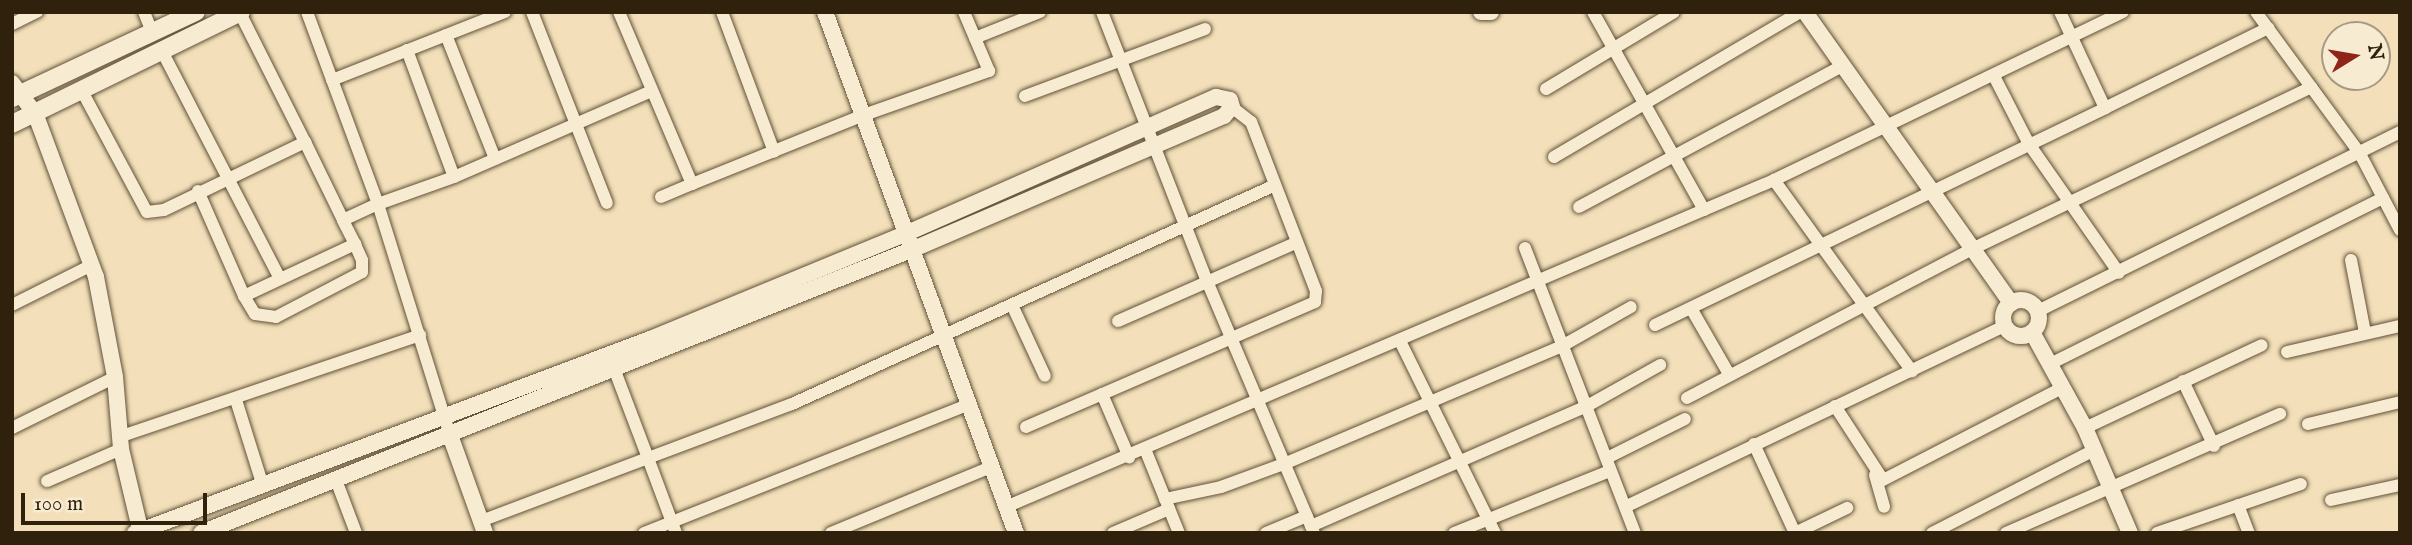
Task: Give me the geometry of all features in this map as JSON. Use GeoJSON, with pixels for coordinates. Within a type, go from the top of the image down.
{"type":"FeatureCollection","features":[{"type":"Feature","properties":{"kind":"main road"},"geometry":{"type":"LineString","coordinates":[[15,91],[196,12]]}},
{"type":"Feature","properties":{"kind":"main road"},"geometry":{"type":"LineString","coordinates":[[12,124],[241,12]]}},
{"type":"Feature","properties":{"kind":"street"},"geometry":{"type":"LineString","coordinates":[[12,24],[37,12]]}},
{"type":"Feature","properties":{"kind":"street"},"geometry":{"type":"LineString","coordinates":[[144,12],[152,32]]}},
{"type":"Feature","properties":{"kind":"street"},"geometry":{"type":"LineString","coordinates":[[198,191],[244,296],[255,314],[276,317],[362,272],[362,260],[355,244],[241,12]]}},
{"type":"Feature","properties":{"kind":"street"},"geometry":{"type":"LineString","coordinates":[[307,12],[378,204],[420,335],[443,419],[483,527],[648,458],[792,404],[1273,186]]}},
{"type":"Feature","properties":{"kind":"street"},"geometry":{"type":"LineString","coordinates":[[332,80],[505,12]]}},
{"type":"Feature","properties":{"kind":"street"},"geometry":{"type":"LineString","coordinates":[[532,12],[607,204]]}},
{"type":"Feature","properties":{"kind":"street"},"geometry":{"type":"LineString","coordinates":[[619,12],[692,184]]}},
{"type":"Feature","properties":{"kind":"street"},"geometry":{"type":"LineString","coordinates":[[722,12],[774,152]]}},
{"type":"Feature","properties":{"kind":"street"},"geometry":{"type":"LineString","coordinates":[[661,197],[861,116],[989,71],[964,12]]}},
{"type":"Feature","properties":{"kind":"street"},"geometry":{"type":"LineString","coordinates":[[975,38],[1040,12]]}},
{"type":"Feature","properties":{"kind":"street"},"geometry":{"type":"LineString","coordinates":[[1102,12],[1207,281],[1311,525]]}},
{"type":"Feature","properties":{"kind":"street"},"geometry":{"type":"LineString","coordinates":[[1481,12],[1491,12]]}},
{"type":"Feature","properties":{"kind":"street"},"geometry":{"type":"LineString","coordinates":[[1594,12],[1677,157],[1704,210]]}},
{"type":"Feature","properties":{"kind":"street"},"geometry":{"type":"LineString","coordinates":[[1546,89],[1674,12]]}},
{"type":"Feature","properties":{"kind":"street"},"geometry":{"type":"LineString","coordinates":[[1554,157],[1803,12],[2011,303]]}},
{"type":"Feature","properties":{"kind":"street"},"geometry":{"type":"LineString","coordinates":[[2060,12],[2105,108]]}},
{"type":"Feature","properties":{"kind":"street"},"geometry":{"type":"LineString","coordinates":[[1008,506],[1538,284],[1774,180],[1994,76],[2071,34],[2123,12]]}},
{"type":"Feature","properties":{"kind":"street"},"geometry":{"type":"LineString","coordinates":[[827,13],[861,116],[967,405],[1008,506],[1012,531]]}},
{"type":"Feature","properties":{"kind":"street"},"geometry":{"type":"LineString","coordinates":[[2257,13],[2358,152],[2400,230]]}},
{"type":"Feature","properties":{"kind":"street"},"geometry":{"type":"LineString","coordinates":[[1655,325],[1692,310],[1821,243],[1932,193],[2268,28]]}},
{"type":"Feature","properties":{"kind":"street"},"geometry":{"type":"LineString","coordinates":[[1025,96],[1205,29]]}},
{"type":"Feature","properties":{"kind":"street"},"geometry":{"type":"LineString","coordinates":[[446,34],[495,159]]}},
{"type":"Feature","properties":{"kind":"street"},"geometry":{"type":"LineString","coordinates":[[407,50],[454,177]]}},
{"type":"Feature","properties":{"kind":"street"},"geometry":{"type":"LineString","coordinates":[[163,52],[280,279]]}},
{"type":"Feature","properties":{"kind":"street"},"geometry":{"type":"LineString","coordinates":[[1579,207],[1677,157],[1842,66]]}},
{"type":"Feature","properties":{"kind":"street"},"geometry":{"type":"LineString","coordinates":[[1994,76],[2029,144],[2119,273]]}},
{"type":"Feature","properties":{"kind":"street"},"geometry":{"type":"LineString","coordinates":[[1687,398],[1729,374],[1868,306],[1972,249],[2072,204],[2311,87]]}},
{"type":"Feature","properties":{"kind":"street"},"geometry":{"type":"LineString","coordinates":[[343,220],[378,204],[454,177],[573,122],[652,90]]}},
{"type":"Feature","properties":{"kind":"street"},"geometry":{"type":"LineString","coordinates":[[15,91],[35,113],[92,265],[116,377],[120,443],[139,532],[1155,147],[1224,116],[1232,107]]}},
{"type":"Feature","properties":{"kind":"street"},"geometry":{"type":"LineString","coordinates":[[82,91],[147,212],[164,210],[226,177],[305,142]]}},
{"type":"Feature","properties":{"kind":"street"},"geometry":{"type":"LineString","coordinates":[[212,531],[615,371],[908,242],[1216,97],[1230,100],[1232,107],[1251,122],[1273,186],[1316,291],[1315,302],[1026,427]]}},
{"type":"Feature","properties":{"kind":"street"},"geometry":{"type":"LineString","coordinates":[[2038,311],[2400,132]]}},
{"type":"Feature","properties":{"kind":"street"},"geometry":{"type":"LineString","coordinates":[[1774,180],[1868,306],[1912,371]]}},
{"type":"Feature","properties":{"kind":"street"},"geometry":{"type":"LineString","coordinates":[[2052,363],[2383,198]]}},
{"type":"Feature","properties":{"kind":"street"},"geometry":{"type":"LineString","coordinates":[[1118,321],[1296,243]]}},
{"type":"Feature","properties":{"kind":"street"},"geometry":{"type":"LineString","coordinates":[[244,296],[355,244]]}},
{"type":"Feature","properties":{"kind":"street"},"geometry":{"type":"LineString","coordinates":[[1525,248],[1627,506],[1630,531]]}},
{"type":"Feature","properties":{"kind":"street"},"geometry":{"type":"LineString","coordinates":[[2351,260],[2365,333]]}},
{"type":"Feature","properties":{"kind":"street"},"geometry":{"type":"LineString","coordinates":[[12,304],[92,265]]}},
{"type":"Feature","properties":{"kind":"street"},"geometry":{"type":"LineString","coordinates":[[2024,300],[2038,311],[2039,323],[2032,332],[2015,335],[2005,326],[2003,316],[2011,303],[2024,300]]}},
{"type":"Feature","properties":{"kind":"street"},"geometry":{"type":"LineString","coordinates":[[1013,305],[1045,376]]}},
{"type":"Feature","properties":{"kind":"street"},"geometry":{"type":"LineString","coordinates":[[1113,533],[1167,504],[1284,464],[1562,346],[1631,307]]}},
{"type":"Feature","properties":{"kind":"street"},"geometry":{"type":"LineString","coordinates":[[1692,310],[1729,374]]}},
{"type":"Feature","properties":{"kind":"street"},"geometry":{"type":"LineString","coordinates":[[1627,506],[2005,326]]}},
{"type":"Feature","properties":{"kind":"street"},"geometry":{"type":"LineString","coordinates":[[2287,352],[2400,326]]}},
{"type":"Feature","properties":{"kind":"street"},"geometry":{"type":"LineString","coordinates":[[2032,332],[2052,363],[2085,428],[2130,533]]}},
{"type":"Feature","properties":{"kind":"street"},"geometry":{"type":"LineString","coordinates":[[47,481],[120,443],[420,335]]}},
{"type":"Feature","properties":{"kind":"street"},"geometry":{"type":"LineString","coordinates":[[1399,341],[1428,404],[1495,533]]}},
{"type":"Feature","properties":{"kind":"street"},"geometry":{"type":"LineString","coordinates":[[2085,428],[2262,345]]}},
{"type":"Feature","properties":{"kind":"street"},"geometry":{"type":"LineString","coordinates":[[1266,533],[1311,525],[1587,406],[1660,365]]}},
{"type":"Feature","properties":{"kind":"street"},"geometry":{"type":"LineString","coordinates":[[615,371],[674,527]]}},
{"type":"Feature","properties":{"kind":"street"},"geometry":{"type":"LineString","coordinates":[[12,428],[116,377]]}},
{"type":"Feature","properties":{"kind":"street"},"geometry":{"type":"LineString","coordinates":[[2183,381],[2214,446]]}},
{"type":"Feature","properties":{"kind":"street"},"geometry":{"type":"LineString","coordinates":[[1875,475],[1891,479],[2064,387]]}},
{"type":"Feature","properties":{"kind":"street"},"geometry":{"type":"LineString","coordinates":[[1102,394],[1129,457]]}},
{"type":"Feature","properties":{"kind":"street"},"geometry":{"type":"LineString","coordinates":[[236,400],[263,486]]}},
{"type":"Feature","properties":{"kind":"street"},"geometry":{"type":"LineString","coordinates":[[2308,424],[2399,404]]}},
{"type":"Feature","properties":{"kind":"street"},"geometry":{"type":"LineString","coordinates":[[644,533],[674,527],[967,405]]}},
{"type":"Feature","properties":{"kind":"street"},"geometry":{"type":"LineString","coordinates":[[1835,406],[1875,475],[1884,507]]}},
{"type":"Feature","properties":{"kind":"street"},"geometry":{"type":"LineString","coordinates":[[2006,533],[2111,491],[2280,414]]}},
{"type":"Feature","properties":{"kind":"street"},"geometry":{"type":"LineString","coordinates":[[1454,533],[1609,465],[1685,419]]}},
{"type":"Feature","properties":{"kind":"street"},"geometry":{"type":"LineString","coordinates":[[1754,444],[1795,533],[1847,508]]}},
{"type":"Feature","properties":{"kind":"street"},"geometry":{"type":"LineString","coordinates":[[1146,449],[1179,533]]}},
{"type":"Feature","properties":{"kind":"street"},"geometry":{"type":"LineString","coordinates":[[1932,533],[2094,450]]}},
{"type":"Feature","properties":{"kind":"street"},"geometry":{"type":"LineString","coordinates":[[831,533],[991,467]]}},
{"type":"Feature","properties":{"kind":"street"},"geometry":{"type":"LineString","coordinates":[[336,480],[356,533]]}},
{"type":"Feature","properties":{"kind":"street"},"geometry":{"type":"LineString","coordinates":[[2157,533],[2301,484]]}},
{"type":"Feature","properties":{"kind":"street"},"geometry":{"type":"LineString","coordinates":[[2331,500],[2400,485]]}},
{"type":"Feature","properties":{"kind":"street"},"geometry":{"type":"LineString","coordinates":[[2238,505],[2249,533]]}}]}
